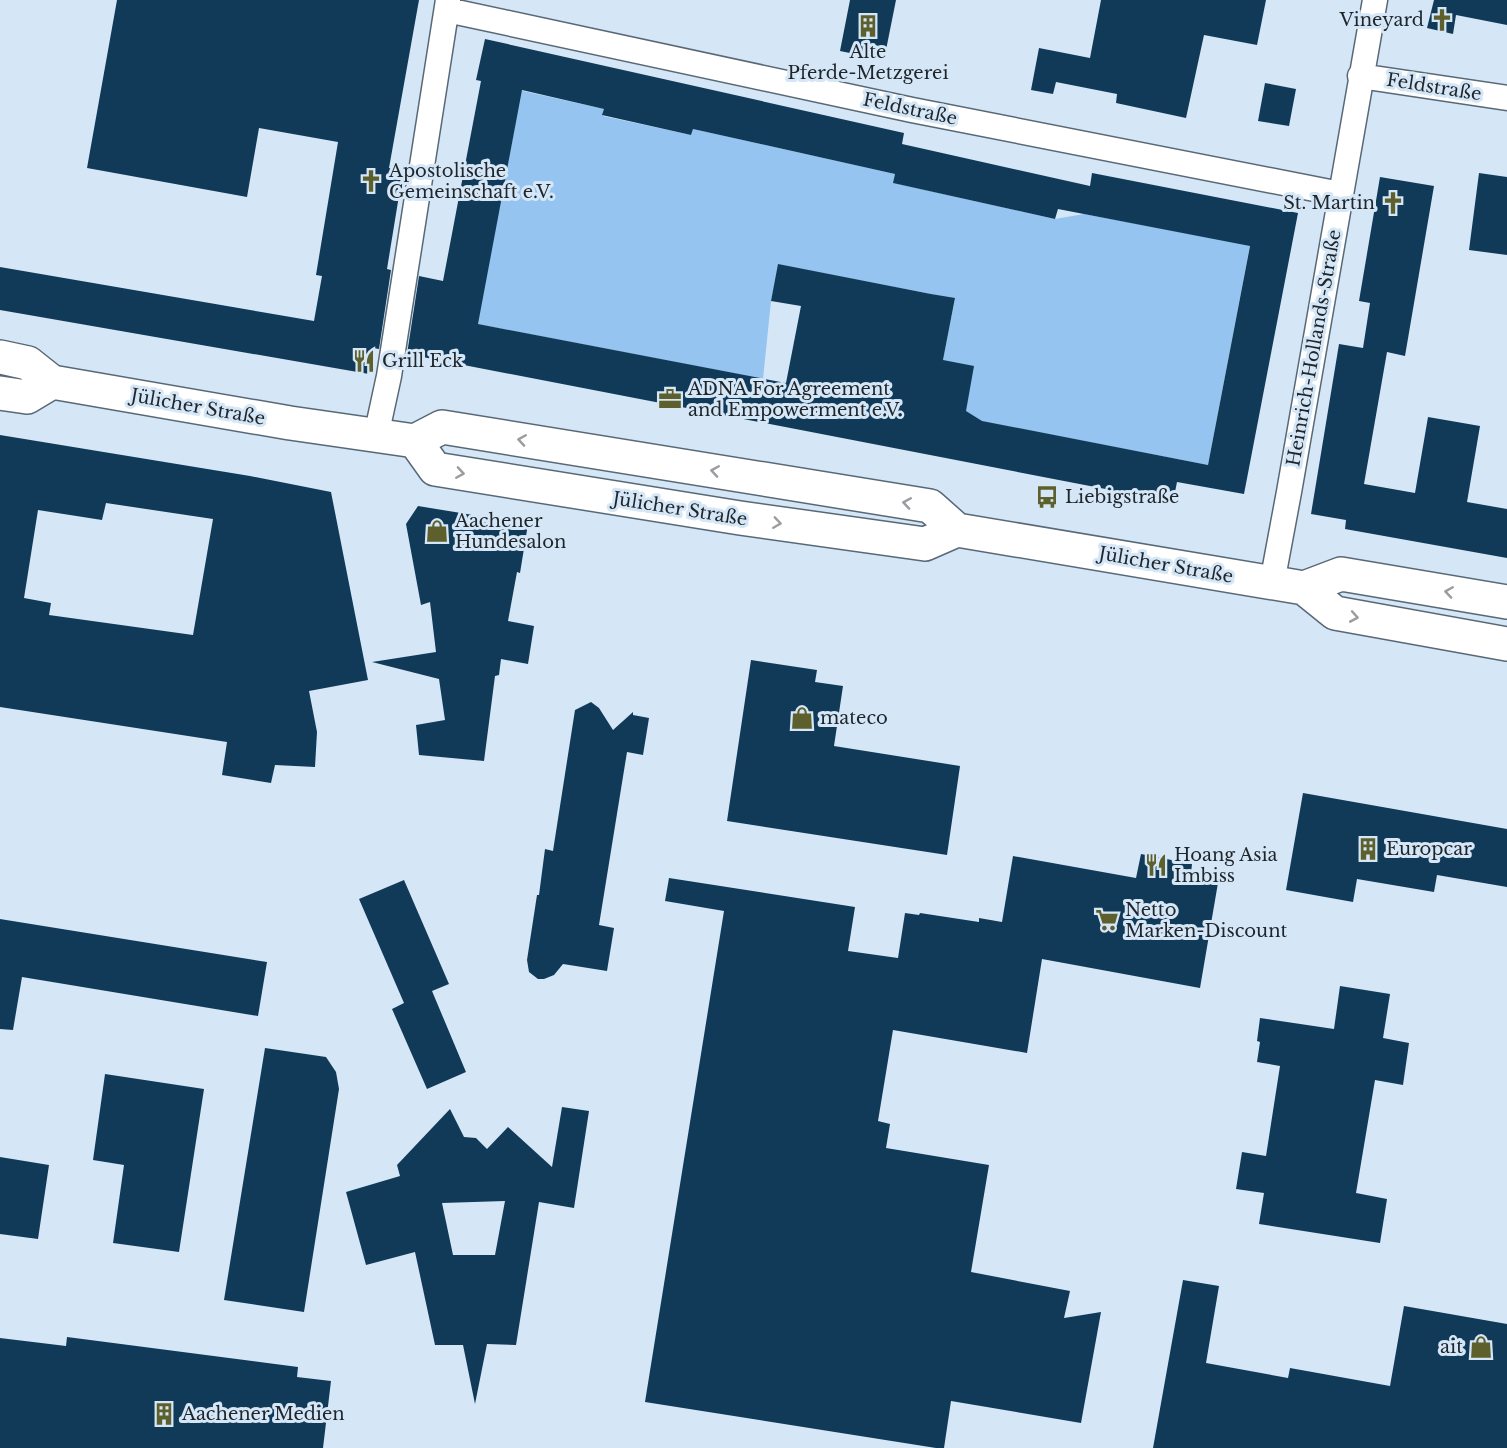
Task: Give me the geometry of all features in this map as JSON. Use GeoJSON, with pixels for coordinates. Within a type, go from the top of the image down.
{"type":"FeatureCollection","features":[{"type":"Feature","properties":{"kind":"main road","name":"Jülicher Straße"},"geometry":{"type":"LineString","coordinates":[[0,357],[28,363],[52,382],[416,441],[435,469],[611,498],[925,544],[957,530],[1304,588],[1341,574],[1507,602]]}},
{"type":"Feature","properties":{"kind":"main road"},"geometry":{"type":"LineString","coordinates":[[0,393],[27,397],[52,382]]}},
{"type":"Feature","properties":{"kind":"main road"},"geometry":{"type":"LineString","coordinates":[[416,441],[442,427],[930,506],[957,530]]}},
{"type":"Feature","properties":{"kind":"main road"},"geometry":{"type":"LineString","coordinates":[[1304,588],[1335,613],[1507,644]]}},
{"type":"Feature","properties":{"kind":"street"},"geometry":{"type":"LineString","coordinates":[[1360,76],[1375,0]]}},
{"type":"Feature","properties":{"kind":"street"},"geometry":{"type":"LineString","coordinates":[[376,436],[389,376],[447,5]]}},
{"type":"Feature","properties":{"kind":"street","name":"Feldstraße"},"geometry":{"type":"LineString","coordinates":[[447,5],[912,110],[1340,194]]}},
{"type":"Feature","properties":{"kind":"street","name":"Feldstraße"},"geometry":{"type":"LineString","coordinates":[[1360,76],[1507,98]]}},
{"type":"Feature","properties":{"kind":"street","name":"Heinrich-Hollands-Straße"},"geometry":{"type":"LineString","coordinates":[[1272,583],[1360,76]]}},
{"type":"Feature","properties":{"kind":"shaded area"},"geometry":{"type":"Polygon","coordinates":[[[514,89],[604,109],[603,116],[691,135],[693,129],[895,174],[894,183],[1055,219],[1084,214],[1250,245],[1208,465],[964,418],[943,360],[955,299],[931,294],[779,265],[771,301],[763,379],[471,323],[484,288],[515,126],[514,89]]]}},
{"type":"Feature","properties":{"kind":"building"},"geometry":{"type":"Polygon","coordinates":[[[117,0],[419,0],[389,168],[403,171],[387,269],[391,270],[379,349],[373,348],[369,374],[0,310],[0,267],[314,321],[322,276],[316,275],[338,142],[259,128],[247,197],[87,168],[117,0]]]}},
{"type":"Feature","properties":{"kind":"building","name":"Alte Pferde-Metzgerei"},"geometry":{"type":"Polygon","coordinates":[[[850,0],[896,0],[884,60],[840,51],[850,0]]]}},
{"type":"Feature","properties":{"kind":"building"},"geometry":{"type":"Polygon","coordinates":[[[1101,0],[1266,0],[1257,45],[1204,35],[1186,118],[1116,103],[1117,94],[1056,82],[1053,94],[1031,90],[1039,48],[1090,58],[1101,0]]]}},
{"type":"Feature","properties":{"kind":"building","name":"Vineyard"},"geometry":{"type":"Polygon","coordinates":[[[1434,0],[1507,0],[1507,25],[1456,15],[1453,34],[1427,28],[1434,0]]]}},
{"type":"Feature","properties":{"kind":"building"},"geometry":{"type":"Polygon","coordinates":[[[485,39],[904,133],[902,144],[1090,186],[1092,173],[1298,213],[1244,494],[1177,482],[1173,502],[407,354],[419,276],[443,281],[481,81],[476,80],[485,39]],[[522,90],[478,324],[786,383],[801,306],[771,301],[778,264],[955,298],[943,360],[974,366],[966,411],[982,421],[1208,465],[1250,246],[1058,209],[1055,219],[893,183],[895,174],[693,129],[691,135],[602,115],[604,109],[522,90]]]}},
{"type":"Feature","properties":{"kind":"building"},"geometry":{"type":"Polygon","coordinates":[[[1265,83],[1296,89],[1289,126],[1258,121],[1265,83]]]}},
{"type":"Feature","properties":{"kind":"building"},"geometry":{"type":"Polygon","coordinates":[[[1479,173],[1507,177],[1507,255],[1469,250],[1479,173]]]}},
{"type":"Feature","properties":{"kind":"building"},"geometry":{"type":"Polygon","coordinates":[[[1380,177],[1434,186],[1405,356],[1387,352],[1364,484],[1415,493],[1428,417],[1480,426],[1467,502],[1507,509],[1507,558],[1345,529],[1346,520],[1311,514],[1339,344],[1363,348],[1370,303],[1359,301],[1380,177]]]}},
{"type":"Feature","properties":{"kind":"building"},"geometry":{"type":"Polygon","coordinates":[[[0,435],[250,476],[331,492],[368,680],[309,691],[317,732],[315,767],[275,765],[271,783],[222,775],[227,742],[0,707],[0,435]],[[106,503],[102,520],[38,510],[24,598],[51,603],[49,615],[193,635],[213,519],[106,503]]]}},
{"type":"Feature","properties":{"kind":"building"},"geometry":{"type":"Polygon","coordinates":[[[418,506],[528,524],[520,573],[517,572],[508,621],[534,626],[528,664],[501,659],[499,675],[495,676],[484,761],[419,755],[416,725],[445,720],[439,679],[372,662],[436,652],[430,602],[421,605],[406,524],[418,506]]]}},
{"type":"Feature","properties":{"kind":"building"},"geometry":{"type":"Polygon","coordinates":[[[751,660],[817,670],[815,682],[843,686],[834,746],[960,766],[947,855],[727,821],[751,660]]]}},
{"type":"Feature","properties":{"kind":"building"},"geometry":{"type":"Polygon","coordinates":[[[591,702],[599,708],[613,730],[633,712],[633,715],[649,718],[643,755],[627,752],[599,925],[614,928],[607,971],[563,964],[554,975],[538,979],[529,972],[527,960],[545,849],[553,851],[575,710],[591,702]]]}},
{"type":"Feature","properties":{"kind":"building","name":"Europcar"},"geometry":{"type":"Polygon","coordinates":[[[1303,793],[1507,829],[1507,887],[1437,875],[1434,892],[1357,879],[1353,902],[1286,890],[1303,793]]]}},
{"type":"Feature","properties":{"kind":"building"},"geometry":{"type":"Polygon","coordinates":[[[1141,854],[1192,864],[1191,873],[1219,877],[1200,988],[1042,959],[1027,1053],[893,1030],[878,1121],[890,1124],[886,1148],[989,1165],[971,1272],[1070,1291],[1064,1318],[1101,1312],[1081,1423],[951,1401],[944,1448],[936,1448],[645,1402],[724,911],[665,901],[669,878],[855,907],[848,951],[898,958],[905,913],[919,915],[920,913],[979,922],[979,918],[1002,922],[1013,856],[1136,878],[1141,854]]]}},
{"type":"Feature","properties":{"kind":"building"},"geometry":{"type":"Polygon","coordinates":[[[404,880],[449,984],[432,991],[466,1072],[427,1089],[392,1009],[404,1003],[359,899],[404,880]]]}},
{"type":"Feature","properties":{"kind":"building"},"geometry":{"type":"Polygon","coordinates":[[[0,919],[267,962],[258,1016],[22,977],[13,1030],[0,1029],[0,919]]]}},
{"type":"Feature","properties":{"kind":"building"},"geometry":{"type":"Polygon","coordinates":[[[1340,986],[1390,994],[1383,1038],[1409,1043],[1403,1085],[1375,1080],[1356,1193],[1387,1199],[1380,1243],[1259,1224],[1264,1193],[1236,1189],[1242,1152],[1266,1156],[1280,1066],[1257,1062],[1260,1018],[1334,1029],[1340,986]]]}},
{"type":"Feature","properties":{"kind":"building"},"geometry":{"type":"Polygon","coordinates":[[[265,1048],[326,1057],[336,1072],[339,1089],[304,1312],[224,1300],[265,1048]]]}},
{"type":"Feature","properties":{"kind":"building"},"geometry":{"type":"Polygon","coordinates":[[[105,1074],[204,1089],[179,1252],[113,1243],[124,1165],[93,1160],[105,1074]]]}},
{"type":"Feature","properties":{"kind":"building"},"geometry":{"type":"Polygon","coordinates":[[[562,1107],[589,1111],[574,1208],[539,1202],[516,1345],[487,1344],[475,1404],[463,1345],[435,1345],[415,1252],[366,1265],[346,1192],[400,1176],[397,1165],[450,1109],[464,1137],[476,1138],[487,1149],[508,1127],[552,1167],[562,1107]],[[505,1201],[442,1203],[453,1255],[495,1255],[505,1201]]]}},
{"type":"Feature","properties":{"kind":"building"},"geometry":{"type":"Polygon","coordinates":[[[0,1157],[49,1165],[38,1239],[0,1234],[0,1157]]]}},
{"type":"Feature","properties":{"kind":"building"},"geometry":{"type":"Polygon","coordinates":[[[1183,1280],[1219,1286],[1206,1363],[1288,1378],[1290,1368],[1390,1386],[1404,1306],[1507,1324],[1507,1448],[1153,1448],[1183,1280]]]}},
{"type":"Feature","properties":{"kind":"building","name":"Aachener Medien"},"geometry":{"type":"Polygon","coordinates":[[[67,1337],[298,1367],[297,1377],[331,1381],[323,1448],[0,1448],[0,1338],[66,1346],[67,1337]]]}},
{"type":"Feature","properties":{"kind":"place","name":"Vineyard"},"geometry":{"type":"Point","coordinates":[1442,20]}},
{"type":"Feature","properties":{"kind":"place","name":"Alte Pferde-Metzgerei"},"geometry":{"type":"Point","coordinates":[868,26]}},
{"type":"Feature","properties":{"kind":"place","name":"Apostolische Gemeinschaft e.V."},"geometry":{"type":"Point","coordinates":[371,181]}},
{"type":"Feature","properties":{"kind":"place","name":"St. Martin"},"geometry":{"type":"Point","coordinates":[1393,203]}},
{"type":"Feature","properties":{"kind":"place","name":"Grill Eck"},"geometry":{"type":"Point","coordinates":[364,361]}},
{"type":"Feature","properties":{"kind":"place","name":"ADNA For Agreement and Empowerment e.V."},"geometry":{"type":"Point","coordinates":[670,399]}},
{"type":"Feature","properties":{"kind":"place","name":"Liebigstraße"},"geometry":{"type":"Point","coordinates":[1047,497]}},
{"type":"Feature","properties":{"kind":"place","name":"Aachener Hundesalon"},"geometry":{"type":"Point","coordinates":[437,531]}},
{"type":"Feature","properties":{"kind":"place","name":"mateco"},"geometry":{"type":"Point","coordinates":[802,718]}},
{"type":"Feature","properties":{"kind":"place","name":"Europcar"},"geometry":{"type":"Point","coordinates":[1368,849]}},
{"type":"Feature","properties":{"kind":"place","name":"Hoang Asia Imbiss"},"geometry":{"type":"Point","coordinates":[1156,865]}},
{"type":"Feature","properties":{"kind":"place","name":"Netto Marken-Discount"},"geometry":{"type":"Point","coordinates":[1107,920]}},
{"type":"Feature","properties":{"kind":"place","name":"ait"},"geometry":{"type":"Point","coordinates":[1481,1347]}},
{"type":"Feature","properties":{"kind":"place","name":"Aachener Medien"},"geometry":{"type":"Point","coordinates":[164,1414]}}]}
